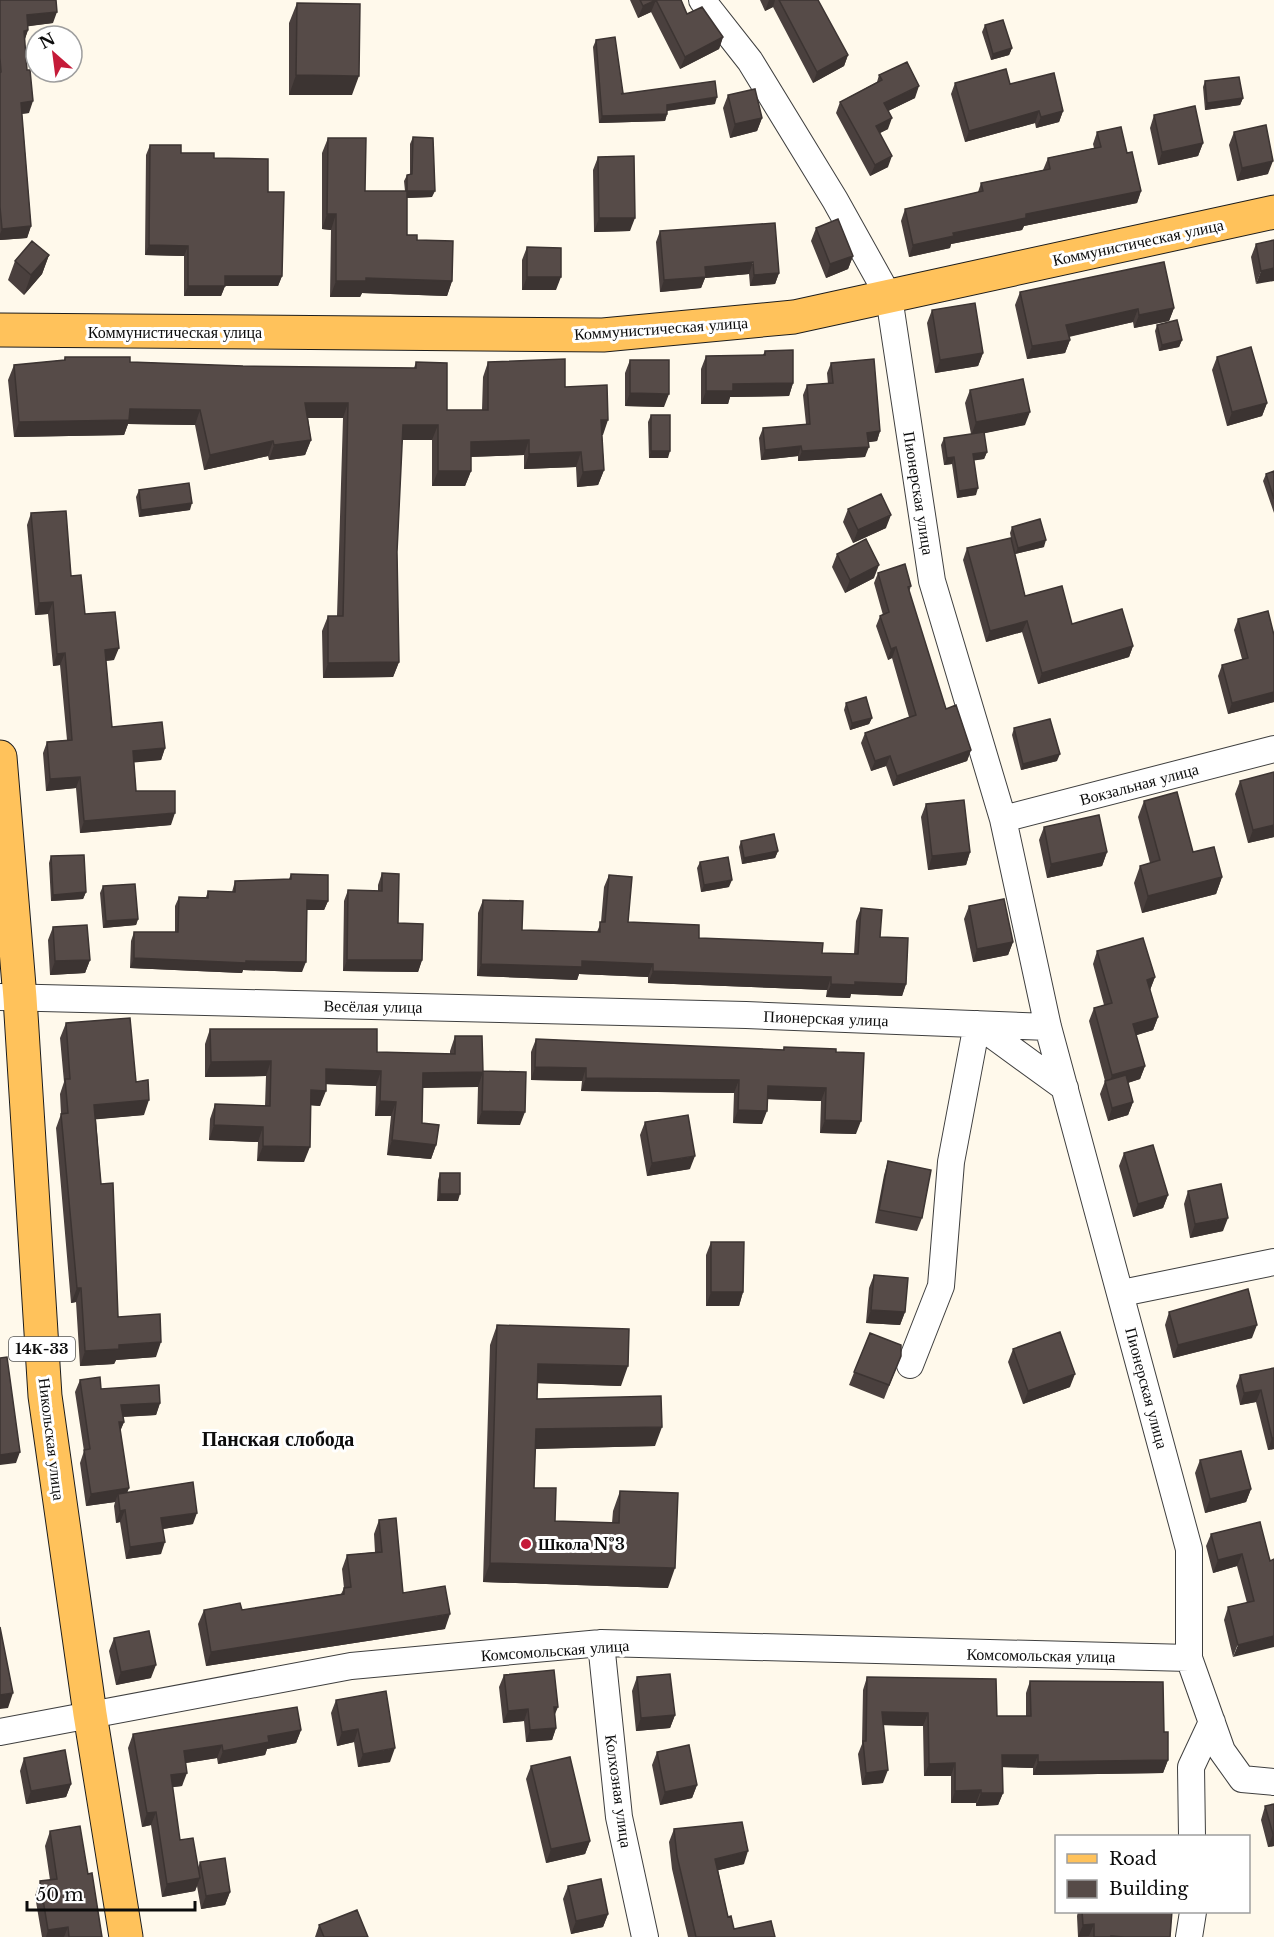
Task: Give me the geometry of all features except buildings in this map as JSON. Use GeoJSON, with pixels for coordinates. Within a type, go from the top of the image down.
{"type":"FeatureCollection","features":[{"type":"Feature","properties":{"kind":"main road","name":"Коммунистическая улица"},"geometry":{"type":"LineString","coordinates":[[0,330],[603,335],[794,317],[1274,212]]}},
{"type":"Feature","properties":{"kind":"main road","name":"Никольская улица"},"geometry":{"type":"LineString","coordinates":[[0,757],[10,998],[45,1396],[90,1714],[126,1937]]}},
{"type":"Feature","properties":{"kind":"street","name":"Пионерская улица"},"geometry":{"type":"LineString","coordinates":[[702,0],[750,61],[835,200],[889,297],[932,580],[1003,819],[1048,1027],[1122,1293],[1189,1549],[1189,1658],[1221,1751],[1242,1779],[1274,1782]]}},
{"type":"Feature","properties":{"kind":"street","name":"Вокзальная улица"},"geometry":{"type":"LineString","coordinates":[[1003,819],[1274,749]]}},
{"type":"Feature","properties":{"kind":"street","name":"Весёлая улица"},"geometry":{"type":"LineString","coordinates":[[10,998],[746,1015]]}},
{"type":"Feature","properties":{"kind":"street","name":"Пионерская улица"},"geometry":{"type":"LineString","coordinates":[[746,1015],[1048,1027]]}},
{"type":"Feature","properties":{"kind":"street"},"geometry":{"type":"LineString","coordinates":[[910,1365],[941,1286],[951,1162],[977,1024],[1065,1088]]}},
{"type":"Feature","properties":{"kind":"street"},"geometry":{"type":"LineString","coordinates":[[1122,1293],[1274,1262]]}},
{"type":"Feature","properties":{"kind":"street","name":"Комсомольская улица"},"geometry":{"type":"LineString","coordinates":[[0,1732],[351,1666],[601,1643],[1189,1658]]}},
{"type":"Feature","properties":{"kind":"street","name":"Колхозная улица"},"geometry":{"type":"LineString","coordinates":[[601,1643],[619,1817],[645,1937]]}},
{"type":"Feature","properties":{"kind":"street"},"geometry":{"type":"LineString","coordinates":[[1192,1835],[1191,1767],[1212,1722]]}},
{"type":"Feature","properties":{"kind":"street"},"geometry":{"type":"LineString","coordinates":[[1189,1937],[1193,1913]]}},
{"type":"Feature","properties":{"kind":"place","name":"Школа №3"},"geometry":{"type":"Point","coordinates":[526,1544]}},
{"type":"Feature","properties":{"kind":"district","name":"Панская слобода"},"geometry":{"type":"Point","coordinates":[278,1439]}}]}
